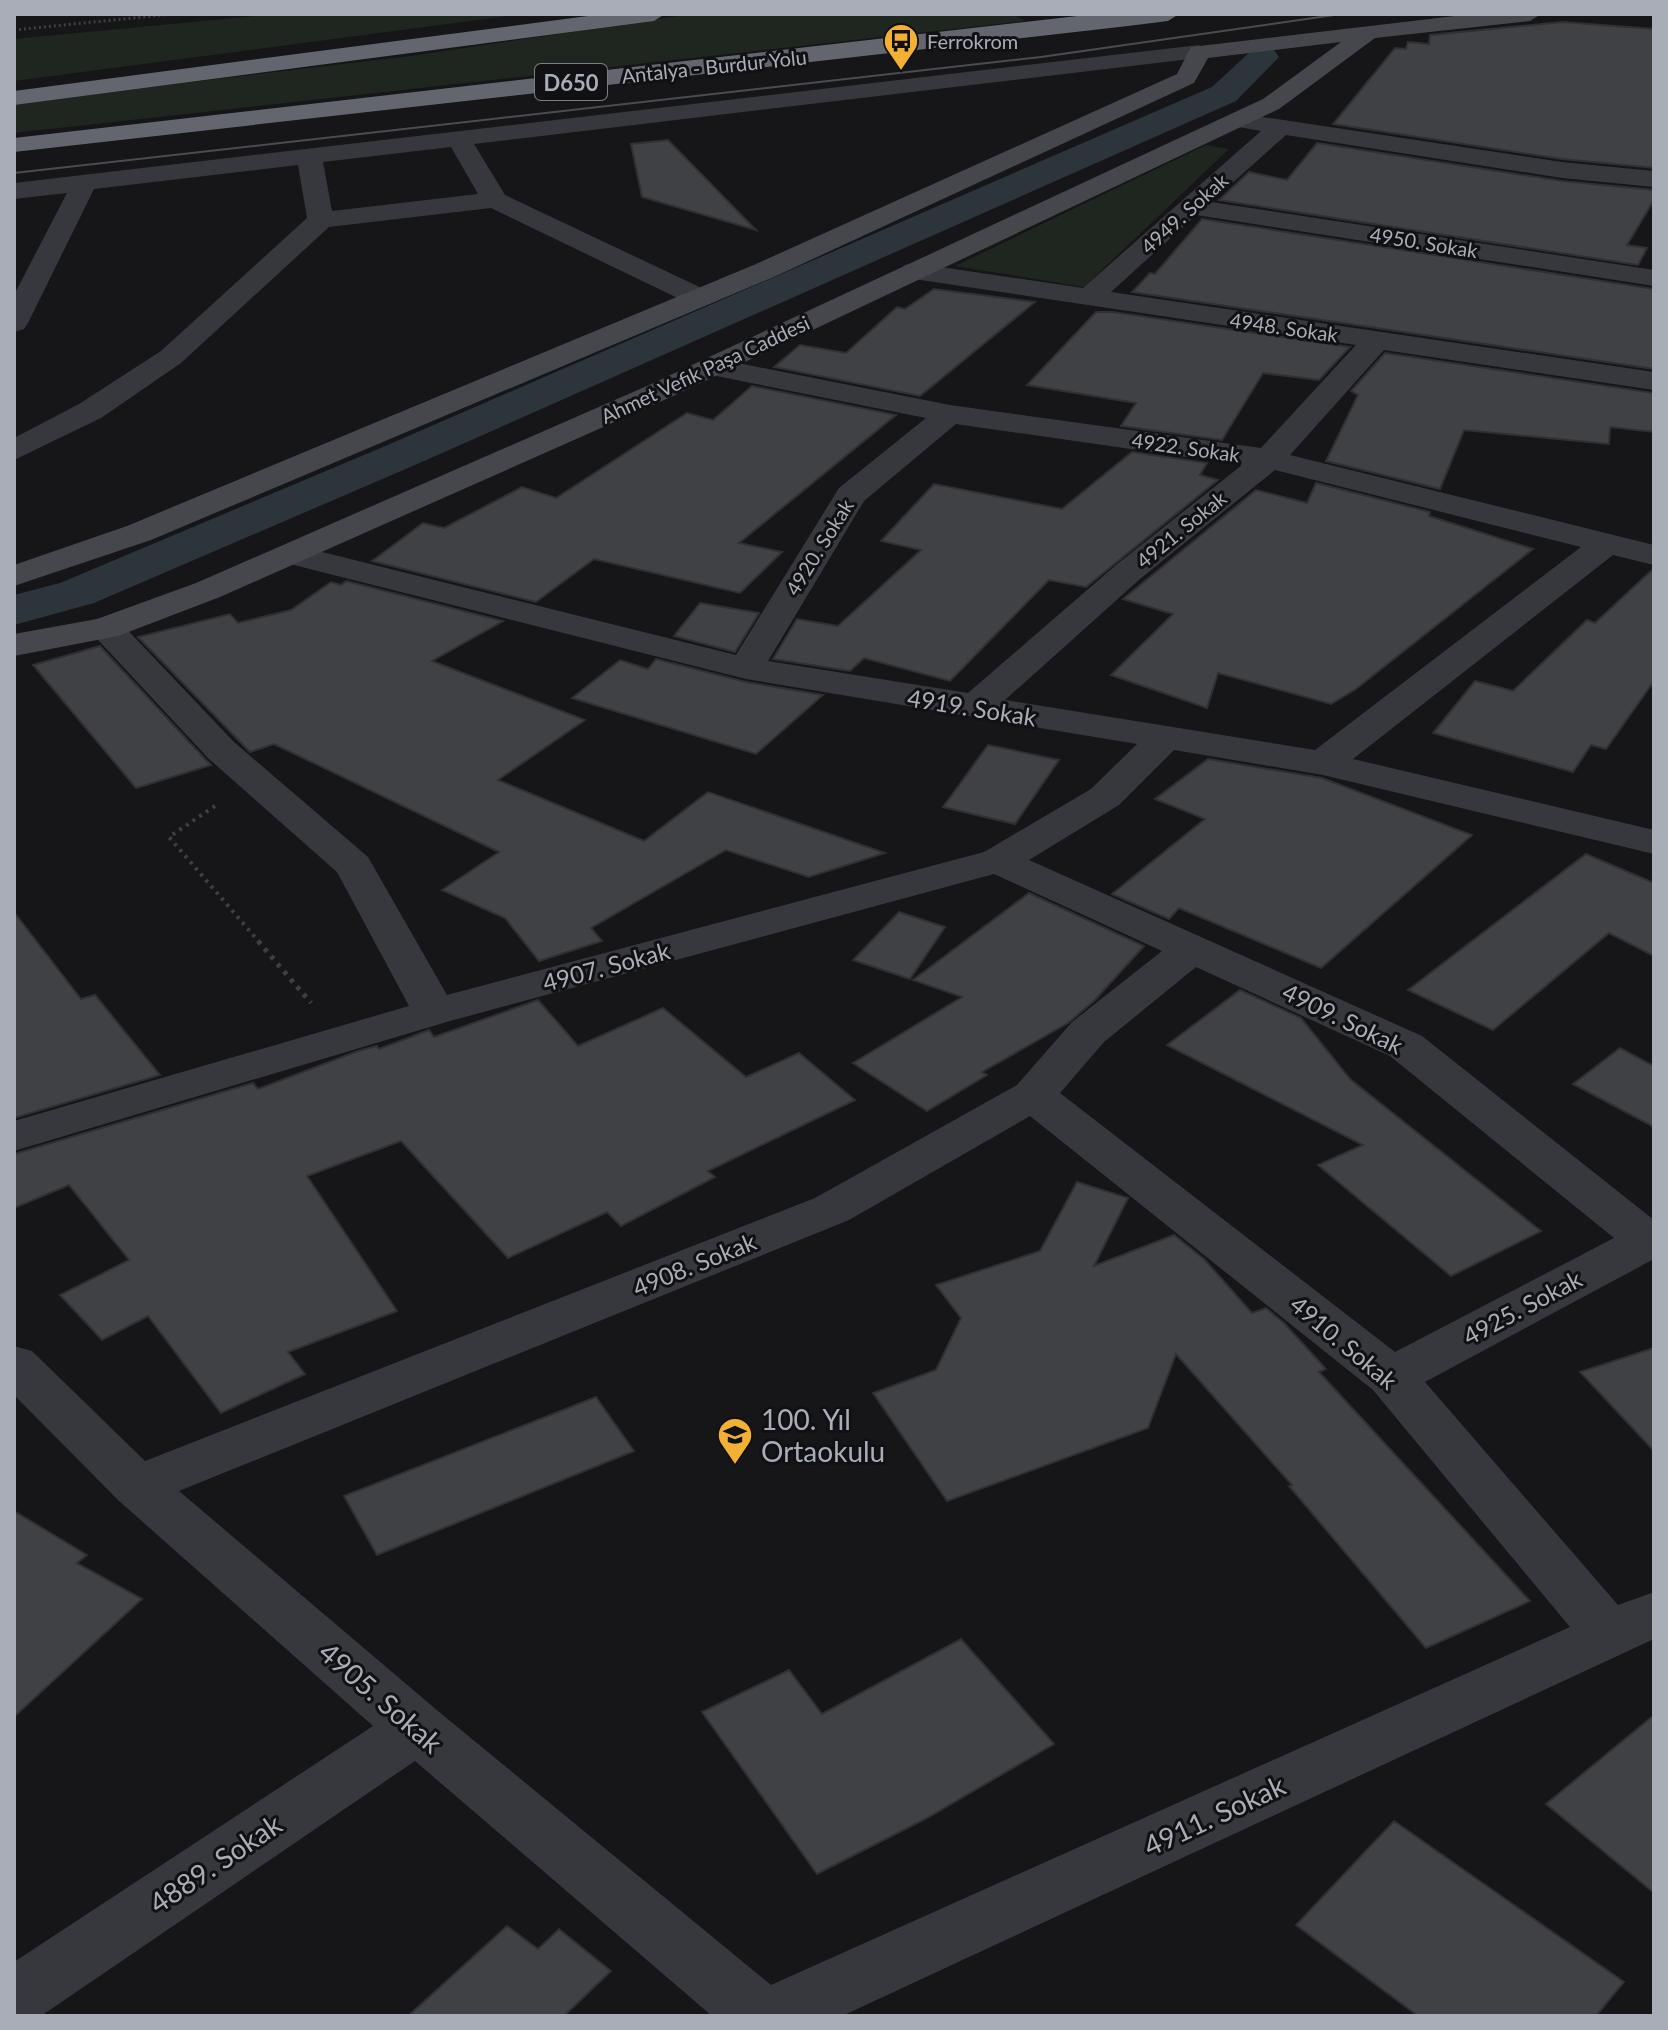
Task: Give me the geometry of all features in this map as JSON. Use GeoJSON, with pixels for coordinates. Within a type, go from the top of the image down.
{"type":"FeatureCollection","features":[{"type":"Feature","properties":{"kind":"highway","name":"D650"},"geometry":{"type":"LineString","coordinates":[[14,98],[654,14]]}},
{"type":"Feature","properties":{"kind":"highway","name":"D650"},"geometry":{"type":"LineString","coordinates":[[1117,17],[1168,14]]}},
{"type":"Feature","properties":{"kind":"highway","name":"Antalya - Burdur Yolu"},"geometry":{"type":"LineString","coordinates":[[14,145],[1117,17]]}},
{"type":"Feature","properties":{"kind":"street"},"geometry":{"type":"LineString","coordinates":[[14,191],[1530,14]]}},
{"type":"Feature","properties":{"kind":"street","name":"Ahmet Vefik Paşa Caddesi"},"geometry":{"type":"LineString","coordinates":[[14,645],[105,628],[294,555],[712,367],[1271,104],[1370,32]]}},
{"type":"Feature","properties":{"kind":"street"},"geometry":{"type":"LineString","coordinates":[[14,576],[139,533],[700,298],[1186,78],[1199,52]]}},
{"type":"Feature","properties":{"kind":"street"},"geometry":{"type":"LineString","coordinates":[[1236,120],[1562,170],[1654,179]]}},
{"type":"Feature","properties":{"kind":"street","name":"4949. Sokak"},"geometry":{"type":"LineString","coordinates":[[1088,298],[1279,128]]}},
{"type":"Feature","properties":{"kind":"street"},"geometry":{"type":"LineString","coordinates":[[458,139],[495,200]]}},
{"type":"Feature","properties":{"kind":"street"},"geometry":{"type":"LineString","coordinates":[[309,156],[321,220]]}},
{"type":"Feature","properties":{"kind":"street"},"geometry":{"type":"LineString","coordinates":[[14,323],[21,293],[85,182]]}},
{"type":"Feature","properties":{"kind":"street"},"geometry":{"type":"LineString","coordinates":[[14,451],[90,411],[171,357],[321,220],[495,200],[700,298]]}},
{"type":"Feature","properties":{"kind":"street","name":"4950. Sokak"},"geometry":{"type":"LineString","coordinates":[[1193,207],[1654,278]]}},
{"type":"Feature","properties":{"kind":"street","name":"4948. Sokak"},"geometry":{"type":"LineString","coordinates":[[914,271],[1654,381]]}},
{"type":"Feature","properties":{"kind":"street","name":"4921. Sokak"},"geometry":{"type":"LineString","coordinates":[[974,708],[1128,572],[1269,459],[1377,340]]}},
{"type":"Feature","properties":{"kind":"street","name":"4922. Sokak"},"geometry":{"type":"LineString","coordinates":[[712,367],[950,414],[1269,459],[1654,555]]}},
{"type":"Feature","properties":{"kind":"street","name":"4920. Sokak"},"geometry":{"type":"LineString","coordinates":[[746,668],[851,495],[950,414]]}},
{"type":"Feature","properties":{"kind":"street"},"geometry":{"type":"LineString","coordinates":[[1323,763],[1609,542]]}},
{"type":"Feature","properties":{"kind":"street","name":"4919. Sokak"},"geometry":{"type":"LineString","coordinates":[[294,555],[746,668],[974,708],[1323,763],[1654,842]]}},
{"type":"Feature","properties":{"kind":"street"},"geometry":{"type":"LineString","coordinates":[[105,628],[221,750],[354,866],[434,1012]]}},
{"type":"Feature","properties":{"kind":"street","name":"4907. Sokak"},"geometry":{"type":"LineString","coordinates":[[14,1136],[434,1012],[998,861],[1105,797],[1165,738]]}},
{"type":"Feature","properties":{"kind":"street"},"geometry":{"type":"LineString","coordinates":[[1615,832],[1654,805]]}},
{"type":"Feature","properties":{"kind":"street","name":"4909. Sokak"},"geometry":{"type":"LineString","coordinates":[[998,861],[1194,947],[1406,1046],[1651,1239]]}},
{"type":"Feature","properties":{"kind":"street","name":"4908. Sokak"},"geometry":{"type":"LineString","coordinates":[[137,1486],[832,1209],[1033,1095],[1088,1032],[1194,947]]}},
{"type":"Feature","properties":{"kind":"street","name":"4910. Sokak"},"geometry":{"type":"LineString","coordinates":[[1033,1095],[1391,1377],[1632,1624]]}},
{"type":"Feature","properties":{"kind":"street","name":"4925. Sokak"},"geometry":{"type":"LineString","coordinates":[[1391,1377],[1651,1239]]}},
{"type":"Feature","properties":{"kind":"street","name":"4905. Sokak"},"geometry":{"type":"LineString","coordinates":[[14,1364],[137,1486],[417,1728],[760,2016]]}},
{"type":"Feature","properties":{"kind":"street","name":"4911. Sokak"},"geometry":{"type":"LineString","coordinates":[[773,2016],[1632,1624]]}},
{"type":"Feature","properties":{"kind":"street","name":"4889. Sokak"},"geometry":{"type":"LineString","coordinates":[[14,1998],[417,1728]]}},
{"type":"Feature","properties":{"kind":"path"},"geometry":{"type":"LineString","coordinates":[[14,30],[174,14]]}},
{"type":"Feature","properties":{"kind":"path"},"geometry":{"type":"LineString","coordinates":[[254,780],[169,837],[312,1005]]}},
{"type":"Feature","properties":{"kind":"shaded area"},"geometry":{"type":"Polygon","coordinates":[[[276,14],[523,14],[14,81],[14,39],[276,14]]]}},
{"type":"Feature","properties":{"kind":"shaded area"},"geometry":{"type":"Polygon","coordinates":[[[691,14],[1013,14],[1025,21],[14,133],[14,103],[411,56],[691,14]]]}},
{"type":"Feature","properties":{"kind":"shaded area"},"geometry":{"type":"Polygon","coordinates":[[[1206,145],[1229,149],[1084,287],[955,266],[1206,145]]]}},
{"type":"Feature","properties":{"kind":"building"},"geometry":{"type":"Polygon","coordinates":[[[1563,22],[1654,29],[1654,168],[1562,159],[1333,124],[1395,48],[1406,49],[1408,42],[1429,44],[1430,35],[1563,22]]]}},
{"type":"Feature","properties":{"kind":"building"},"geometry":{"type":"Polygon","coordinates":[[[668,140],[756,230],[642,197],[631,144],[668,140]]]}},
{"type":"Feature","properties":{"kind":"building"},"geometry":{"type":"Polygon","coordinates":[[[1317,143],[1562,181],[1654,190],[1654,200],[1627,245],[1647,248],[1638,265],[1219,200],[1249,172],[1287,180],[1317,143]]]}},
{"type":"Feature","properties":{"kind":"building"},"geometry":{"type":"Polygon","coordinates":[[[1202,219],[1654,289],[1654,369],[1132,292],[1150,273],[1155,274],[1202,219]]]}},
{"type":"Feature","properties":{"kind":"building"},"geometry":{"type":"Polygon","coordinates":[[[934,289],[1035,302],[920,396],[774,367],[800,345],[846,353],[897,307],[905,309],[934,289]]]}},
{"type":"Feature","properties":{"kind":"building"},"geometry":{"type":"Polygon","coordinates":[[[1096,312],[1350,347],[1319,380],[1263,373],[1222,440],[1121,426],[1136,403],[1027,385],[1096,312]]]}},
{"type":"Feature","properties":{"kind":"building"},"geometry":{"type":"Polygon","coordinates":[[[1385,353],[1654,393],[1654,432],[1610,427],[1609,444],[1464,430],[1440,489],[1326,461],[1358,395],[1351,391],[1385,353]]]}},
{"type":"Feature","properties":{"kind":"building"},"geometry":{"type":"Polygon","coordinates":[[[752,386],[896,415],[739,543],[782,552],[740,593],[594,559],[536,602],[372,561],[423,523],[444,528],[522,487],[556,498],[687,413],[713,420],[752,386]]]}},
{"type":"Feature","properties":{"kind":"building"},"geometry":{"type":"Polygon","coordinates":[[[1132,452],[1207,463],[1200,475],[1218,480],[1086,587],[1049,580],[950,681],[864,658],[850,671],[773,659],[797,619],[838,626],[921,550],[881,541],[934,484],[1062,509],[1132,452]]]}},
{"type":"Feature","properties":{"kind":"building"},"geometry":{"type":"Polygon","coordinates":[[[1316,483],[1430,512],[1429,516],[1533,549],[1356,689],[1331,704],[1218,673],[1207,708],[1111,675],[1173,614],[1123,599],[1256,490],[1307,503],[1316,483]]]}},
{"type":"Feature","properties":{"kind":"building"},"geometry":{"type":"Polygon","coordinates":[[[1654,568],[1654,681],[1606,749],[1591,745],[1573,772],[1433,733],[1475,681],[1513,691],[1587,620],[1595,623],[1654,568]]]}},
{"type":"Feature","properties":{"kind":"building"},"geometry":{"type":"Polygon","coordinates":[[[346,581],[503,621],[432,661],[585,720],[498,780],[644,841],[708,792],[885,853],[809,877],[726,850],[591,928],[602,941],[539,961],[505,918],[442,890],[499,852],[274,744],[250,752],[138,637],[230,614],[238,623],[291,610],[331,582],[341,585],[346,581]]]}},
{"type":"Feature","properties":{"kind":"building"},"geometry":{"type":"Polygon","coordinates":[[[700,603],[759,613],[735,652],[674,636],[700,603]]]}},
{"type":"Feature","properties":{"kind":"building"},"geometry":{"type":"Polygon","coordinates":[[[100,646],[211,765],[136,788],[33,665],[100,646]]]}},
{"type":"Feature","properties":{"kind":"building"},"geometry":{"type":"Polygon","coordinates":[[[656,659],[746,682],[823,695],[756,754],[572,698],[620,660],[648,669],[656,659]]]}},
{"type":"Feature","properties":{"kind":"building"},"geometry":{"type":"Polygon","coordinates":[[[988,745],[1059,760],[1015,824],[943,807],[988,745]]]}},
{"type":"Feature","properties":{"kind":"building"},"geometry":{"type":"Polygon","coordinates":[[[1208,759],[1322,778],[1472,835],[1321,968],[1179,908],[1169,919],[1112,894],[1205,819],[1155,799],[1208,759]]]}},
{"type":"Feature","properties":{"kind":"building"},"geometry":{"type":"Polygon","coordinates":[[[1586,854],[1654,883],[1654,956],[1609,933],[1493,1030],[1408,990],[1586,854]]]}},
{"type":"Feature","properties":{"kind":"building"},"geometry":{"type":"Polygon","coordinates":[[[1029,893],[1144,946],[1094,1001],[1068,1023],[982,1072],[987,1075],[927,1111],[853,1063],[962,997],[913,980],[1029,893]]]}},
{"type":"Feature","properties":{"kind":"building"},"geometry":{"type":"Polygon","coordinates":[[[14,912],[81,999],[95,995],[160,1075],[14,1118],[14,912]]]}},
{"type":"Feature","properties":{"kind":"building"},"geometry":{"type":"Polygon","coordinates":[[[899,912],[945,927],[910,979],[853,960],[899,912]]]}},
{"type":"Feature","properties":{"kind":"building"},"geometry":{"type":"Polygon","coordinates":[[[1240,990],[1301,1018],[1350,1079],[1541,1231],[1451,1276],[1318,1165],[1363,1145],[1167,1045],[1240,990]]]}},
{"type":"Feature","properties":{"kind":"building"},"geometry":{"type":"Polygon","coordinates":[[[538,1000],[578,1046],[663,1008],[746,1077],[799,1053],[855,1100],[708,1171],[715,1177],[621,1226],[607,1212],[508,1258],[401,1141],[307,1176],[397,1311],[288,1352],[305,1374],[221,1413],[148,1316],[102,1340],[60,1295],[129,1260],[69,1185],[14,1208],[14,1154],[253,1083],[258,1089],[358,1051],[377,1046],[379,1049],[429,1030],[434,1037],[538,1000]]]}},
{"type":"Feature","properties":{"kind":"building"},"geometry":{"type":"Polygon","coordinates":[[[1620,1048],[1654,1066],[1654,1127],[1573,1084],[1620,1048]]]}},
{"type":"Feature","properties":{"kind":"building"},"geometry":{"type":"Polygon","coordinates":[[[1077,1182],[1128,1198],[1094,1266],[1174,1235],[1204,1259],[1252,1313],[1266,1308],[1284,1323],[1326,1369],[1319,1372],[1530,1601],[1426,1648],[1289,1486],[1292,1485],[1176,1354],[1148,1428],[947,1501],[873,1393],[936,1370],[961,1318],[936,1285],[1040,1251],[1077,1182]]]}},
{"type":"Feature","properties":{"kind":"building"},"geometry":{"type":"Polygon","coordinates":[[[1654,1348],[1654,1451],[1580,1372],[1654,1348]]]}},
{"type":"Feature","properties":{"kind":"building"},"geometry":{"type":"Polygon","coordinates":[[[596,1397],[634,1451],[377,1555],[344,1496],[596,1397]]]}},
{"type":"Feature","properties":{"kind":"building"},"geometry":{"type":"Polygon","coordinates":[[[14,1511],[87,1555],[77,1563],[142,1599],[14,1717],[14,1511]]]}},
{"type":"Feature","properties":{"kind":"building"},"geometry":{"type":"Polygon","coordinates":[[[961,1639],[1054,1744],[927,1818],[817,1874],[702,1712],[789,1670],[822,1714],[961,1639]]]}},
{"type":"Feature","properties":{"kind":"building"},"geometry":{"type":"Polygon","coordinates":[[[1654,1715],[1654,1893],[1546,1804],[1654,1715]]]}},
{"type":"Feature","properties":{"kind":"building"},"geometry":{"type":"Polygon","coordinates":[[[1394,1821],[1624,1982],[1596,2016],[1418,2016],[1296,1925],[1394,1821]]]}},
{"type":"Feature","properties":{"kind":"building"},"geometry":{"type":"Polygon","coordinates":[[[507,1926],[538,1949],[559,1929],[611,1971],[564,2016],[408,2016],[507,1926]]]}},
{"type":"Feature","properties":{"kind":"waterway"},"geometry":{"type":"LineString","coordinates":[[14,610],[77,593],[399,456],[1224,94],[1263,57]]}},
{"type":"Feature","properties":{"kind":"tram line"},"geometry":{"type":"LineString","coordinates":[[14,173],[1041,57],[1341,14]]}},
{"type":"Feature","properties":{"kind":"place","name":"Ferrokrom"},"geometry":{"type":"Point","coordinates":[901,72]}},
{"type":"Feature","properties":{"kind":"place","name":"100. Yıl Ortaokulu"},"geometry":{"type":"Point","coordinates":[735,1466]}}]}
